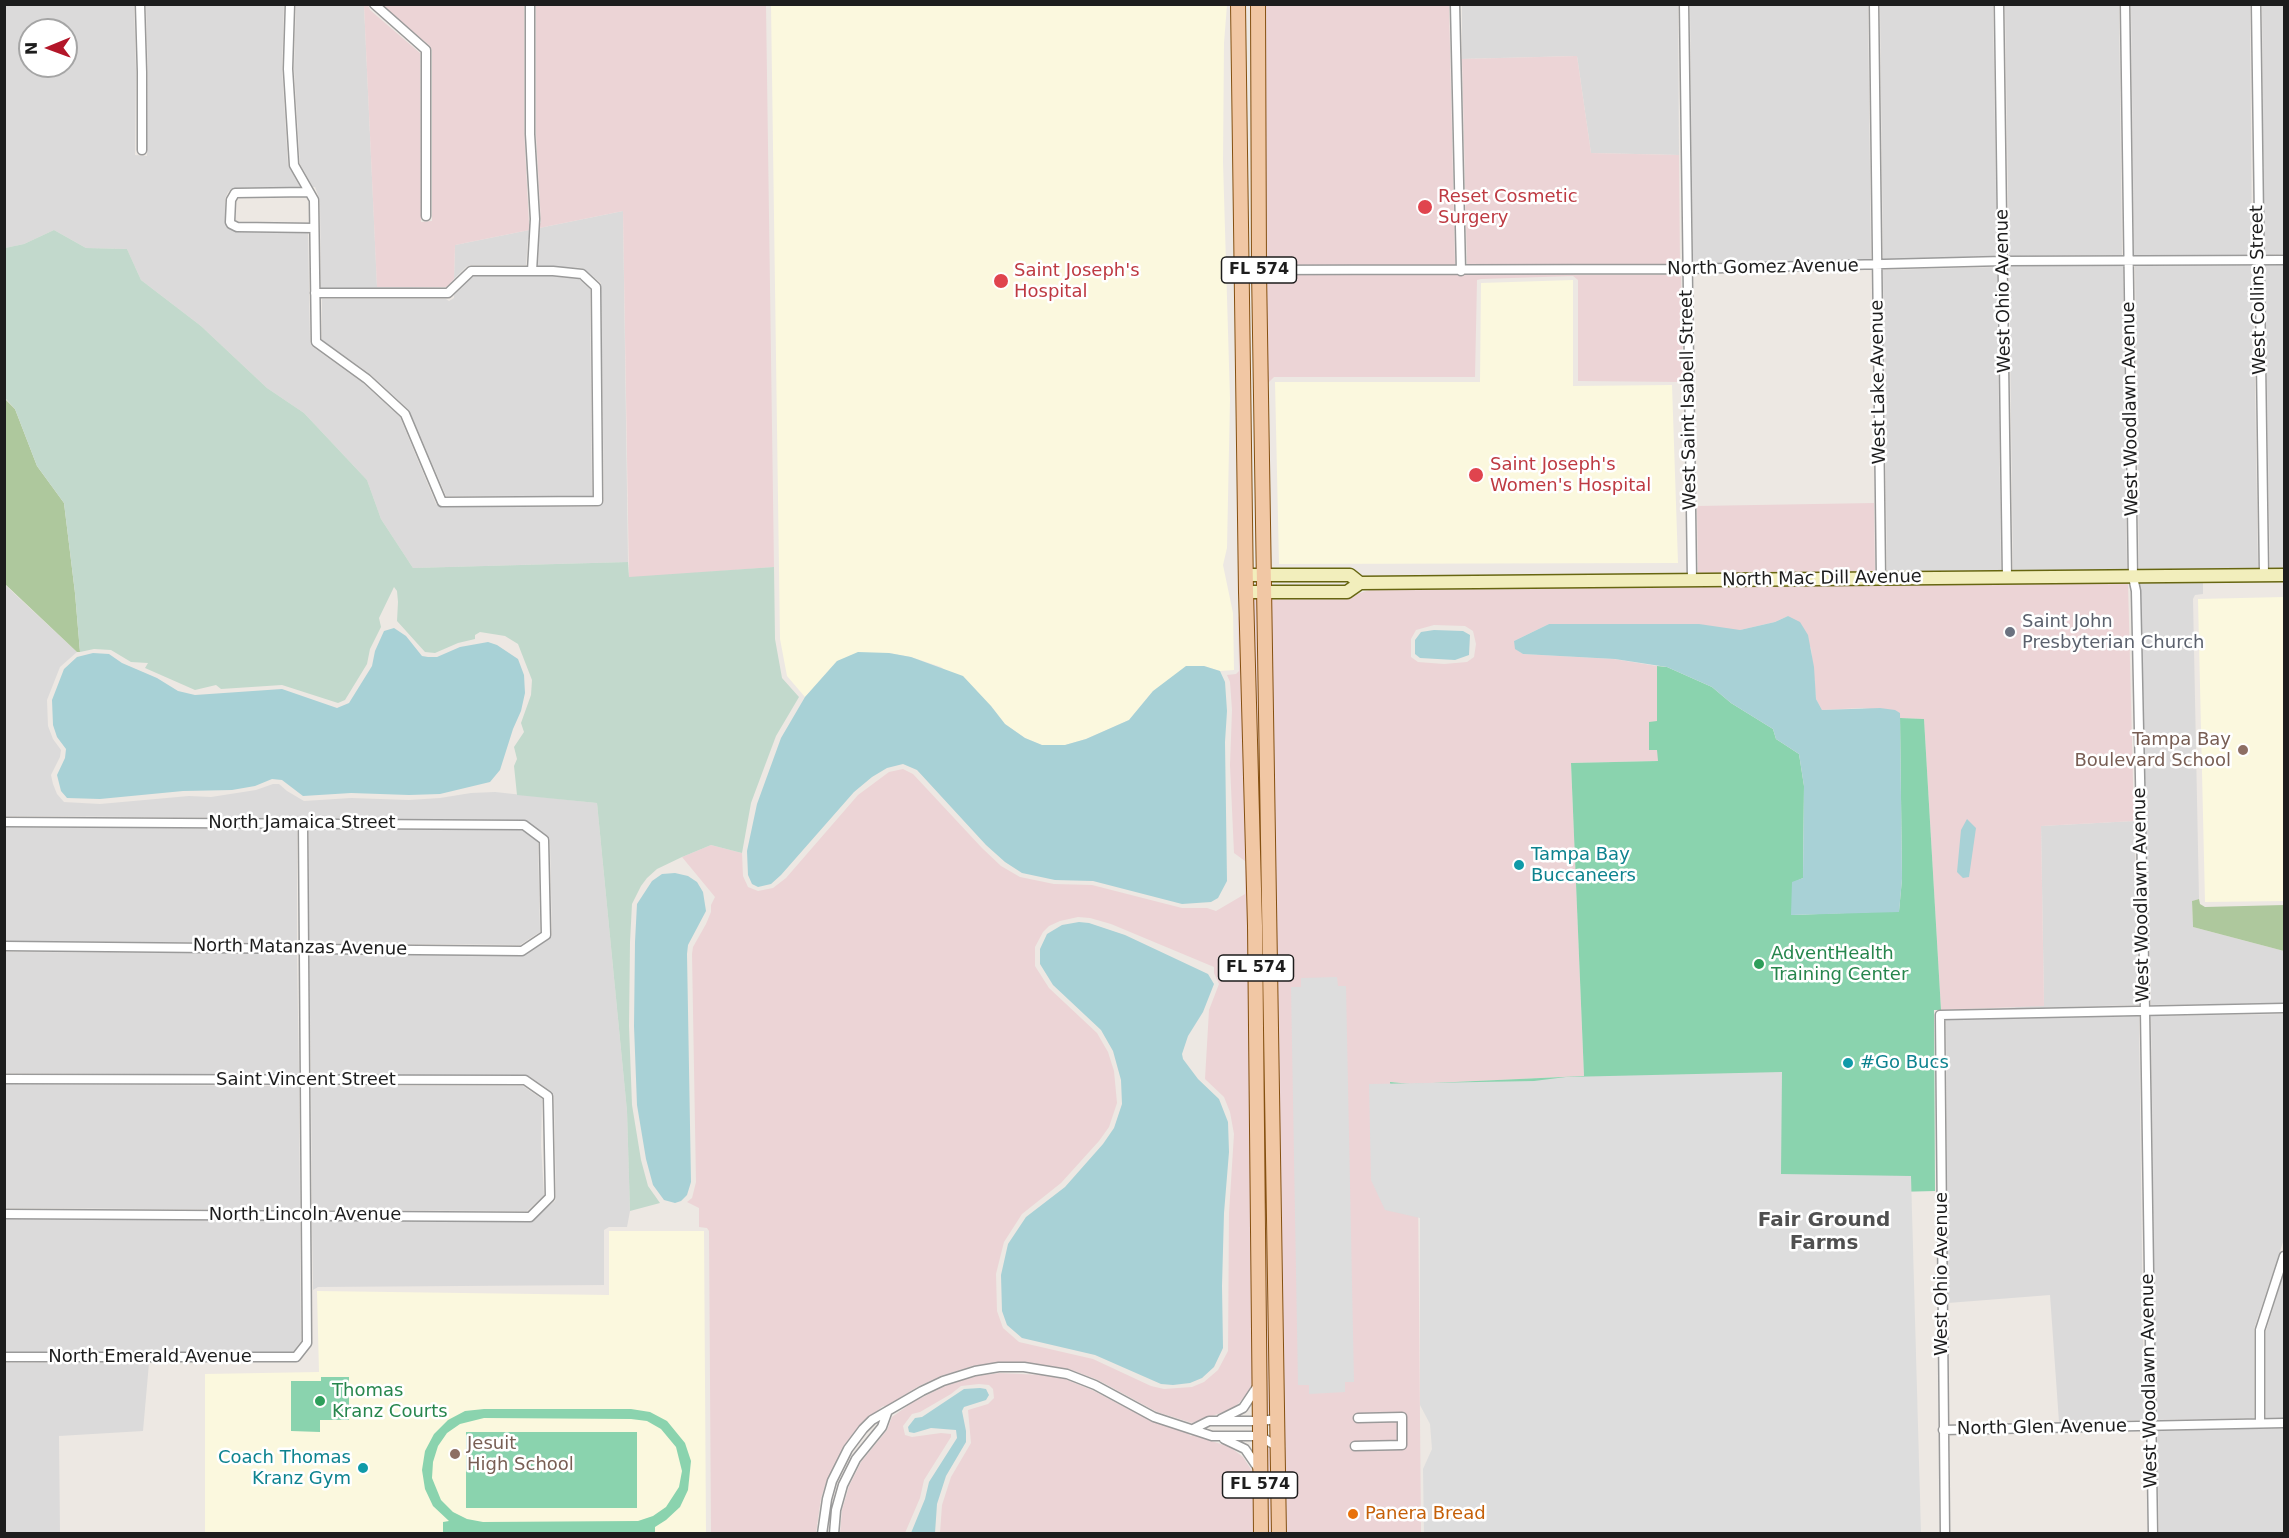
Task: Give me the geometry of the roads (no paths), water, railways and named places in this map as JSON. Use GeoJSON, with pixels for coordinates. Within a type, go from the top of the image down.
{"type":"FeatureCollection","features":[{"type":"Feature","properties":{"kind":"main road","name":"FL 574"},"geometry":{"type":"LineString","coordinates":[[1239,4],[1246,592],[1255,927],[1261,1533]]}},
{"type":"Feature","properties":{"kind":"main road","name":"FL 574"},"geometry":{"type":"LineString","coordinates":[[1258,4],[1263,575],[1279,1533]]}},
{"type":"Feature","properties":{"kind":"street"},"geometry":{"type":"LineString","coordinates":[[140,4],[142,150]]}},
{"type":"Feature","properties":{"kind":"street"},"geometry":{"type":"LineString","coordinates":[[290,4],[288,69],[294,165],[314,200],[314,228],[315,293],[316,342],[367,379],[405,414],[442,502],[598,501],[596,287],[582,274],[471,271],[448,293],[315,293]]}},
{"type":"Feature","properties":{"kind":"street"},"geometry":{"type":"LineString","coordinates":[[374,4],[426,50],[426,216]]}},
{"type":"Feature","properties":{"kind":"street"},"geometry":{"type":"LineString","coordinates":[[530,4],[530,134],[535,219],[532,271]]}},
{"type":"Feature","properties":{"kind":"street"},"geometry":{"type":"LineString","coordinates":[[1455,4],[1461,271]]}},
{"type":"Feature","properties":{"kind":"street","name":"West Saint Isabell Street"},"geometry":{"type":"LineString","coordinates":[[1684,4],[1692,580]]}},
{"type":"Feature","properties":{"kind":"street","name":"West Lake Avenue"},"geometry":{"type":"LineString","coordinates":[[1874,4],[1881,579]]}},
{"type":"Feature","properties":{"kind":"street","name":"West Ohio Avenue"},"geometry":{"type":"LineString","coordinates":[[1999,4],[2007,577]]}},
{"type":"Feature","properties":{"kind":"street","name":"West Woodlawn Avenue"},"geometry":{"type":"LineString","coordinates":[[2125,4],[2133,577],[2136,591],[2145,1011],[2153,1533]]}},
{"type":"Feature","properties":{"kind":"street","name":"West Collins Street"},"geometry":{"type":"LineString","coordinates":[[2256,4],[2264,575]]}},
{"type":"Feature","properties":{"kind":"street"},"geometry":{"type":"LineString","coordinates":[[309,192],[235,193],[231,200],[231,224],[314,228]]}},
{"type":"Feature","properties":{"kind":"street","name":"North Gomez Avenue"},"geometry":{"type":"LineString","coordinates":[[1241,270],[1687,269],[2003,261],[2284,260]]}},
{"type":"Feature","properties":{"kind":"street","name":"North Mac Dill Avenue"},"geometry":{"type":"LineString","coordinates":[[1246,575],[1350,575],[1360,583]]}},
{"type":"Feature","properties":{"kind":"street","name":"North Mac Dill Avenue"},"geometry":{"type":"LineString","coordinates":[[1246,592],[1347,592],[1360,583],[2284,575]]}},
{"type":"Feature","properties":{"kind":"street","name":"North Jamaica Street"},"geometry":{"type":"LineString","coordinates":[[4,822],[524,825],[544,840],[545,889]]}},
{"type":"Feature","properties":{"kind":"street"},"geometry":{"type":"LineString","coordinates":[[303,823],[306,1215]]}},
{"type":"Feature","properties":{"kind":"street","name":"North Matanzas Avenue"},"geometry":{"type":"LineString","coordinates":[[4,946],[522,951],[546,935],[545,889]]}},
{"type":"Feature","properties":{"kind":"street"},"geometry":{"type":"LineString","coordinates":[[2145,1011],[2284,1008]]}},
{"type":"Feature","properties":{"kind":"street","name":"West Ohio Avenue"},"geometry":{"type":"LineString","coordinates":[[1945,1533],[1940,1015],[2145,1011]]}},
{"type":"Feature","properties":{"kind":"street","name":"Saint Vincent Street"},"geometry":{"type":"LineString","coordinates":[[4,1079],[525,1080],[548,1096],[548,1150]]}},
{"type":"Feature","properties":{"kind":"street","name":"North Lincoln Avenue"},"geometry":{"type":"LineString","coordinates":[[4,1214],[530,1217],[550,1197],[548,1150]]}},
{"type":"Feature","properties":{"kind":"street","name":"North Emerald Avenue"},"geometry":{"type":"LineString","coordinates":[[4,1357],[296,1357],[307,1343],[306,1215]]}},
{"type":"Feature","properties":{"kind":"street"},"geometry":{"type":"LineString","coordinates":[[2260,1423],[2260,1330],[2284,1256]]}},
{"type":"Feature","properties":{"kind":"street"},"geometry":{"type":"LineString","coordinates":[[822,1533],[827,1498],[842,1460],[872,1420],[922,1391],[960,1376],[993,1368],[1024,1367],[1055,1371],[1082,1379],[1154,1417],[1233,1442],[1245,1449],[1260,1472]]}},
{"type":"Feature","properties":{"kind":"street"},"geometry":{"type":"LineString","coordinates":[[1193,1429],[1232,1415],[1243,1408],[1259,1384]]}},
{"type":"Feature","properties":{"kind":"street"},"geometry":{"type":"LineString","coordinates":[[834,1533],[836,1510],[843,1485],[856,1460],[882,1427],[887,1413]]}},
{"type":"Feature","properties":{"kind":"street"},"geometry":{"type":"LineString","coordinates":[[1355,1446],[1402,1446],[1402,1417],[1358,1418]]}},
{"type":"Feature","properties":{"kind":"street"},"geometry":{"type":"LineString","coordinates":[[1214,1421],[1278,1419]]}},
{"type":"Feature","properties":{"kind":"street","name":"North Glen Avenue"},"geometry":{"type":"LineString","coordinates":[[1943,1430],[2284,1423]]}},
{"type":"Feature","properties":{"kind":"street"},"geometry":{"type":"LineString","coordinates":[[1215,1436],[1260,1436],[1278,1448]]}},
{"type":"Feature","properties":{"kind":"water"},"geometry":{"type":"Polygon","coordinates":[[[1788,616],[1800,622],[1808,635],[1814,667],[1816,699],[1822,710],[1880,708],[1900,713],[1902,879],[1899,912],[1791,915],[1792,882],[1803,878],[1804,786],[1799,754],[1776,739],[1773,729],[1731,703],[1712,687],[1667,667],[1615,659],[1523,654],[1515,649],[1514,641],[1549,624],[1699,624],[1740,630],[1775,622],[1788,616]]]}},
{"type":"Feature","properties":{"kind":"water"},"geometry":{"type":"Polygon","coordinates":[[[394,628],[406,636],[422,656],[437,657],[460,647],[488,642],[497,645],[518,659],[524,675],[525,693],[521,711],[500,770],[490,782],[440,794],[409,795],[351,793],[303,796],[282,780],[272,779],[255,786],[232,790],[183,791],[100,799],[67,798],[61,791],[57,775],[65,758],[66,749],[57,737],[53,725],[52,700],[64,669],[77,657],[93,653],[109,654],[178,691],[195,695],[282,689],[337,708],[349,703],[372,666],[375,651],[384,631],[394,628]]]}},
{"type":"Feature","properties":{"kind":"water"},"geometry":{"type":"Polygon","coordinates":[[[1463,631],[1470,635],[1469,655],[1455,660],[1420,658],[1415,654],[1415,640],[1421,632],[1463,631]]]}},
{"type":"Feature","properties":{"kind":"water"},"geometry":{"type":"Polygon","coordinates":[[[858,652],[889,653],[911,657],[963,676],[1005,724],[1025,738],[1042,745],[1065,745],[1086,739],[1129,720],[1153,691],[1186,666],[1204,666],[1220,671],[1225,682],[1227,711],[1225,742],[1227,881],[1218,898],[1211,902],[1182,904],[1093,881],[1055,880],[1022,873],[986,845],[917,770],[903,764],[887,768],[854,792],[771,884],[758,887],[752,884],[748,875],[747,851],[757,804],[781,738],[805,697],[837,661],[858,652]]]}},
{"type":"Feature","properties":{"kind":"water"},"geometry":{"type":"Polygon","coordinates":[[[1967,819],[1976,828],[1969,877],[1963,878],[1957,872],[1961,830],[1967,819]]]}},
{"type":"Feature","properties":{"kind":"water"},"geometry":{"type":"Polygon","coordinates":[[[675,873],[688,876],[697,882],[703,892],[706,911],[688,945],[687,954],[691,1182],[687,1195],[675,1203],[664,1200],[653,1185],[646,1159],[637,1105],[634,1026],[637,904],[652,881],[662,874],[675,873]]]}},
{"type":"Feature","properties":{"kind":"water"},"geometry":{"type":"Polygon","coordinates":[[[1079,922],[1125,935],[1208,974],[1214,984],[1203,1012],[1188,1036],[1182,1054],[1183,1059],[1198,1079],[1219,1099],[1228,1122],[1229,1152],[1224,1213],[1222,1286],[1223,1348],[1214,1367],[1202,1378],[1190,1383],[1161,1384],[1095,1355],[1022,1338],[1007,1325],[1002,1311],[1001,1275],[1008,1244],[1026,1217],[1065,1187],[1103,1144],[1114,1128],[1122,1104],[1121,1080],[1113,1051],[1101,1030],[1053,985],[1040,964],[1040,949],[1047,934],[1062,925],[1079,922]]]}},
{"type":"Feature","properties":{"kind":"water"},"geometry":{"type":"Polygon","coordinates":[[[964,1389],[986,1389],[989,1395],[986,1400],[964,1407],[962,1411],[966,1442],[946,1476],[937,1504],[935,1533],[911,1533],[925,1499],[929,1482],[957,1438],[956,1430],[931,1428],[914,1433],[909,1432],[908,1427],[915,1418],[922,1417],[964,1389]]]}},
{"type":"Feature","properties":{"kind":"place","name":"Reset Cosmetic Surgery"},"geometry":{"type":"Point","coordinates":[1425,207]}},
{"type":"Feature","properties":{"kind":"place","name":"Saint Joseph's Hospital"},"geometry":{"type":"Point","coordinates":[1001,281]}},
{"type":"Feature","properties":{"kind":"place","name":"Saint Joseph's Women's Hospital"},"geometry":{"type":"Point","coordinates":[1476,475]}},
{"type":"Feature","properties":{"kind":"place","name":"Saint John Presbyterian Church"},"geometry":{"type":"Point","coordinates":[2010,632]}},
{"type":"Feature","properties":{"kind":"place","name":"Tampa Bay Boulevard School"},"geometry":{"type":"Point","coordinates":[2243,750]}},
{"type":"Feature","properties":{"kind":"place","name":"Tampa Bay Buccaneers"},"geometry":{"type":"Point","coordinates":[1519,865]}},
{"type":"Feature","properties":{"kind":"place","name":"AdventHealth Training Center"},"geometry":{"type":"Point","coordinates":[1759,964]}},
{"type":"Feature","properties":{"kind":"place","name":"#Go Bucs"},"geometry":{"type":"Point","coordinates":[1848,1063]}},
{"type":"Feature","properties":{"kind":"place","name":"Thomas Kranz Courts"},"geometry":{"type":"Point","coordinates":[320,1401]}},
{"type":"Feature","properties":{"kind":"place","name":"Jesuit High School"},"geometry":{"type":"Point","coordinates":[455,1454]}},
{"type":"Feature","properties":{"kind":"place","name":"Coach Thomas Kranz Gym"},"geometry":{"type":"Point","coordinates":[363,1468]}},
{"type":"Feature","properties":{"kind":"place","name":"Panera Bread"},"geometry":{"type":"Point","coordinates":[1353,1514]}},
{"type":"Feature","properties":{"kind":"district","name":"Fair Ground Farms"},"geometry":{"type":"Point","coordinates":[1824,1232]}}]}
